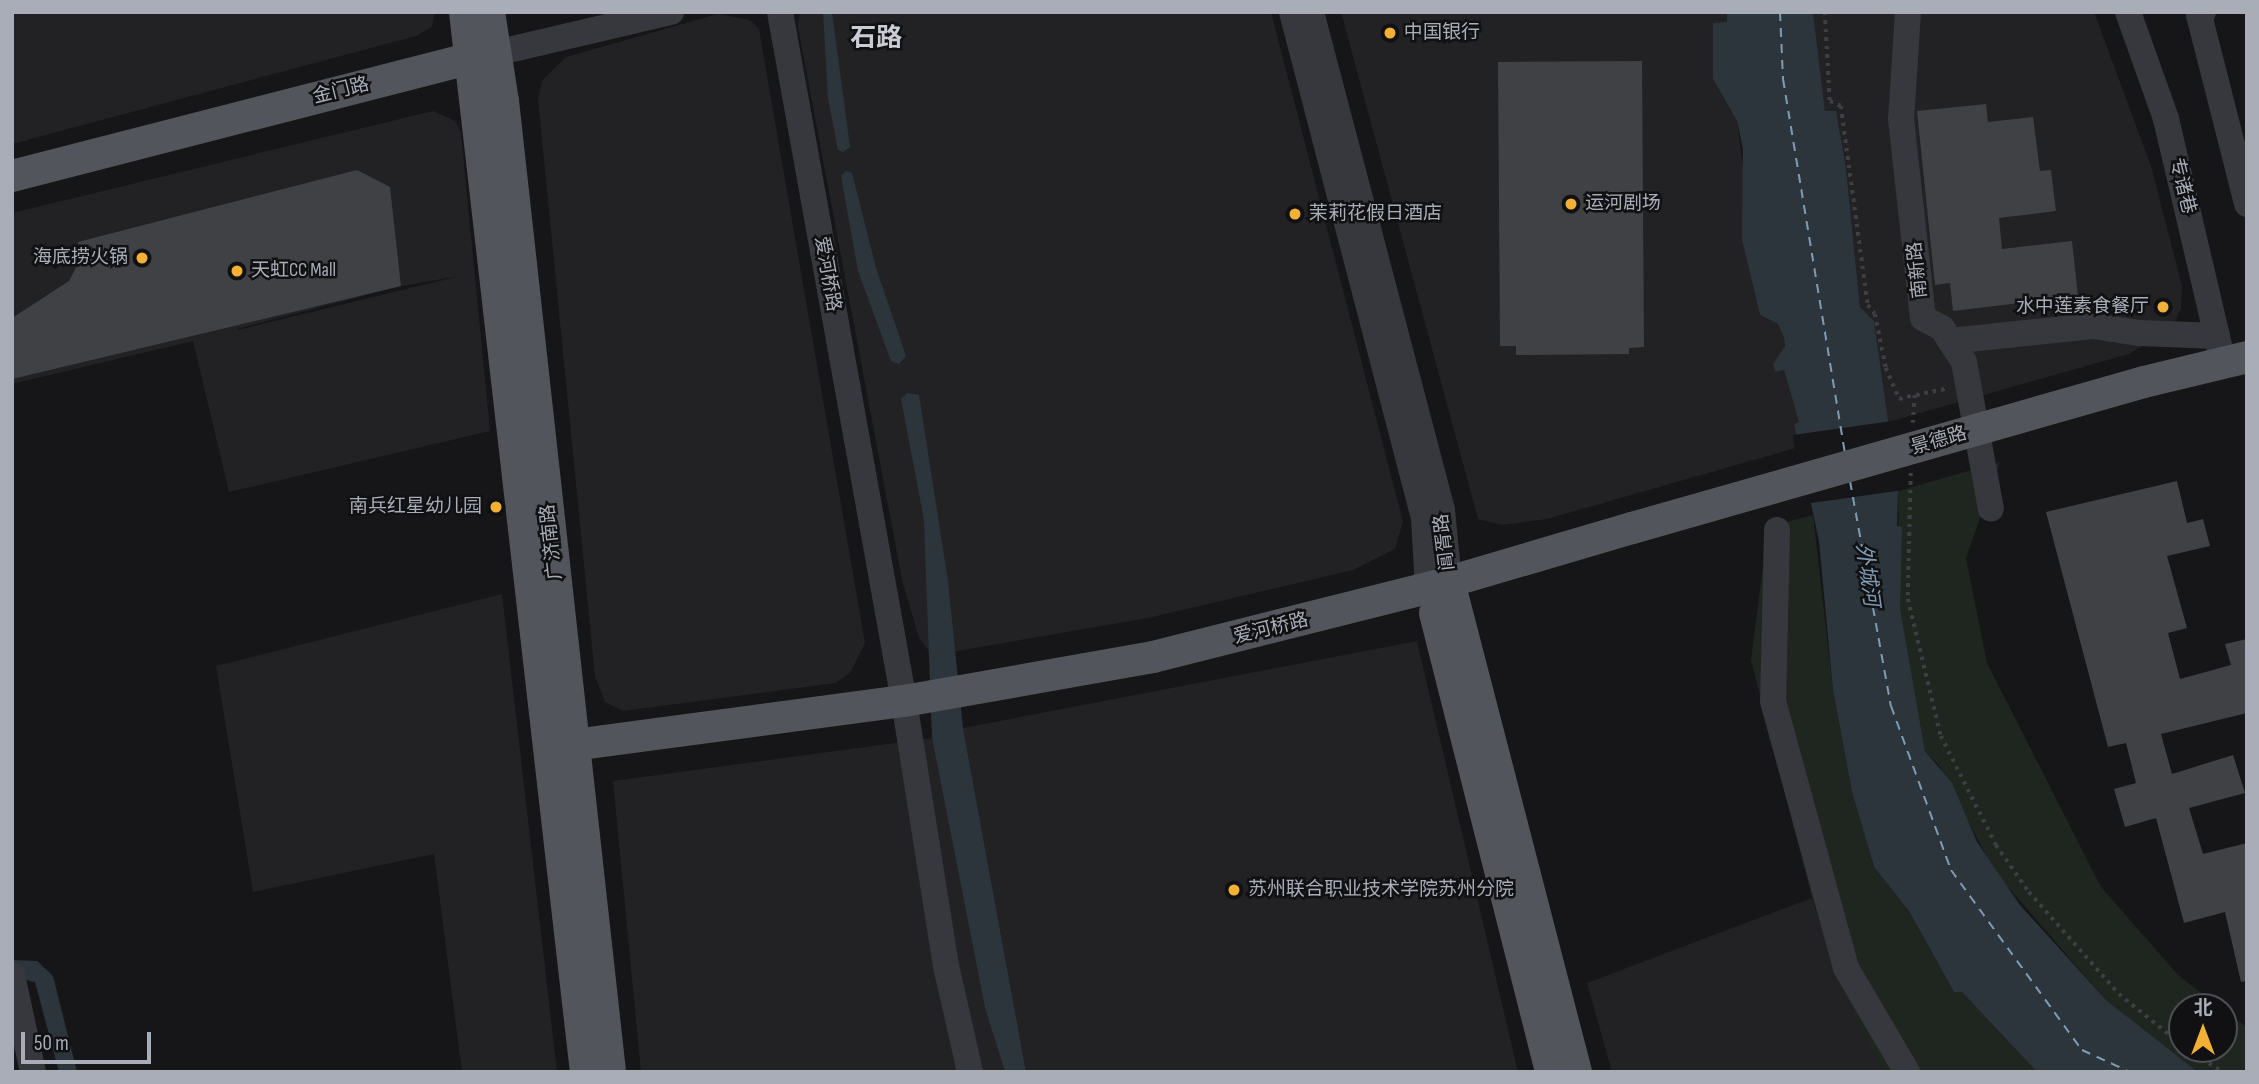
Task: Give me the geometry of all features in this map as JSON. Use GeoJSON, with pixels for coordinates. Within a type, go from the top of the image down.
{"type":"FeatureCollection","features":[{"type":"Feature","properties":{"kind":"main road","name":"广济南路"},"geometry":{"type":"LineString","coordinates":[[465,12],[483,55]]}},
{"type":"Feature","properties":{"kind":"main road","name":"广济南路"},"geometry":{"type":"LineString","coordinates":[[489,12],[483,55],[562,747],[610,1072]]}},
{"type":"Feature","properties":{"kind":"main road","name":"金门路"},"geometry":{"type":"LineString","coordinates":[[12,176],[483,55]]}},
{"type":"Feature","properties":{"kind":"main road","name":"景德路"},"geometry":{"type":"LineString","coordinates":[[1632,528],[2144,382],[2229,352]]}},
{"type":"Feature","properties":{"kind":"main road","name":"爱河桥路"},"geometry":{"type":"LineString","coordinates":[[562,747],[910,700],[1189,649],[1439,585],[1632,528]]}},
{"type":"Feature","properties":{"kind":"main road","name":"阊胥路"},"geometry":{"type":"LineString","coordinates":[[1439,585],[1551,1072]]}},
{"type":"Feature","properties":{"kind":"main road","name":"阊胥路"},"geometry":{"type":"LineString","coordinates":[[1439,585],[1576,1072]]}},
{"type":"Feature","properties":{"kind":"main road","name":"广济南路"},"geometry":{"type":"LineString","coordinates":[[562,747],[586,1072]]}},
{"type":"Feature","properties":{"kind":"street","name":"金门路"},"geometry":{"type":"LineString","coordinates":[[483,55],[671,12]]}},
{"type":"Feature","properties":{"kind":"street","name":"爱河桥路"},"geometry":{"type":"LineString","coordinates":[[780,12],[910,700],[946,966],[970,1072]]}},
{"type":"Feature","properties":{"kind":"street","name":"阊胥路"},"geometry":{"type":"LineString","coordinates":[[1292,12],[1424,518],[1439,585]]}},
{"type":"Feature","properties":{"kind":"street","name":"阊胥路"},"geometry":{"type":"LineString","coordinates":[[1311,12],[1442,510],[1439,585]]}},
{"type":"Feature","properties":{"kind":"street","name":"南新路"},"geometry":{"type":"LineString","coordinates":[[1908,12],[1901,119],[1923,318],[1942,328],[1964,362],[1991,509]]}},
{"type":"Feature","properties":{"kind":"street","name":"专诸巷"},"geometry":{"type":"LineString","coordinates":[[2128,12],[2166,120],[2229,352]]}},
{"type":"Feature","properties":{"kind":"street"},"geometry":{"type":"LineString","coordinates":[[2203,12],[2199,15],[2247,204]]}},
{"type":"Feature","properties":{"kind":"street"},"geometry":{"type":"LineString","coordinates":[[1950,341],[2093,326],[2229,352]]}},
{"type":"Feature","properties":{"kind":"street"},"geometry":{"type":"LineString","coordinates":[[1777,530],[1773,701],[1846,968],[1907,1072]]}},
{"type":"Feature","properties":{"kind":"street"},"geometry":{"type":"LineString","coordinates":[[13,978],[33,1072]]}},
{"type":"Feature","properties":{"kind":"path"},"geometry":{"type":"LineString","coordinates":[[1825,12],[1830,101],[1841,106],[1868,304],[1875,314],[1886,368],[1899,399],[1968,384]]}},
{"type":"Feature","properties":{"kind":"path"},"geometry":{"type":"LineString","coordinates":[[1913,433],[1914,395]]}},
{"type":"Feature","properties":{"kind":"path"},"geometry":{"type":"LineString","coordinates":[[1911,471],[1908,599],[1941,736],[1996,845],[2029,892],[2119,994],[2168,1034]]}},
{"type":"Feature","properties":{"kind":"shaded area"},"geometry":{"type":"Polygon","coordinates":[[[12,12],[434,12],[434,17],[432,27],[416,36],[12,144],[12,12]]]}},
{"type":"Feature","properties":{"kind":"shaded area"},"geometry":{"type":"Polygon","coordinates":[[[800,12],[1271,12],[1403,522],[1395,549],[1353,570],[1148,618],[946,653],[928,650],[919,638],[902,580],[798,27],[800,12]]]}},
{"type":"Feature","properties":{"kind":"shaded area"},"geometry":{"type":"Polygon","coordinates":[[[1341,12],[1727,12],[1727,23],[1714,23],[1713,79],[1737,121],[1745,180],[1742,240],[1760,315],[1778,324],[1784,338],[1785,346],[1773,364],[1775,372],[1784,370],[1799,422],[1794,425],[1799,447],[1547,519],[1502,525],[1478,519],[1341,12]]]}},
{"type":"Feature","properties":{"kind":"shaded area"},"geometry":{"type":"Polygon","coordinates":[[[1813,12],[2094,12],[2151,166],[2182,286],[2181,308],[2172,328],[2129,354],[1888,422],[1874,321],[1860,307],[1846,168],[1835,111],[1825,111],[1813,12]]]}},
{"type":"Feature","properties":{"kind":"shaded area"},"geometry":{"type":"Polygon","coordinates":[[[718,14],[750,20],[759,29],[865,643],[850,673],[836,683],[623,711],[605,702],[595,676],[538,99],[542,81],[566,57],[718,14]]]}},
{"type":"Feature","properties":{"kind":"shaded area","name":"天虹CC Mall"},"geometry":{"type":"Polygon","coordinates":[[[433,111],[455,121],[461,132],[490,431],[229,492],[193,341],[12,384],[12,213],[433,111]],[[460,276],[401,286],[238,330],[460,276]]]}},
{"type":"Feature","properties":{"kind":"shaded area"},"geometry":{"type":"Polygon","coordinates":[[[2000,462],[1966,558],[1987,663],[2101,887],[2178,975],[2201,993],[2168,993],[2168,1049],[2106,1000],[1995,872],[1938,764],[1925,751],[1900,608],[1898,491],[2000,462]]]}},
{"type":"Feature","properties":{"kind":"shaded area"},"geometry":{"type":"Polygon","coordinates":[[[1813,515],[1833,690],[1852,792],[1874,867],[1909,911],[1954,992],[1962,992],[2037,1072],[1884,1072],[1853,1014],[1812,898],[1751,660],[1768,527],[1813,515]]]}},
{"type":"Feature","properties":{"kind":"shaded area"},"geometry":{"type":"Polygon","coordinates":[[[502,594],[557,1072],[462,1072],[434,854],[253,892],[216,666],[502,594]]]}},
{"type":"Feature","properties":{"kind":"shaded area","name":"苏州联合职业技术学院苏州分院"},"geometry":{"type":"Polygon","coordinates":[[[1417,641],[1518,1072],[1026,1072],[963,728],[1417,641]]]}},
{"type":"Feature","properties":{"kind":"shaded area"},"geometry":{"type":"Polygon","coordinates":[[[932,738],[985,1008],[1005,1072],[641,1072],[613,781],[932,738]]]}},
{"type":"Feature","properties":{"kind":"shaded area"},"geometry":{"type":"Polygon","coordinates":[[[1812,898],[1836,970],[1884,1072],[1612,1072],[1587,983],[1812,898]]]}},
{"type":"Feature","properties":{"kind":"shaded area"},"geometry":{"type":"Polygon","coordinates":[[[2238,1021],[2247,1027],[2247,1072],[2198,1072],[2186,1063],[2238,1063],[2238,1021]]]}},
{"type":"Feature","properties":{"kind":"water"},"geometry":{"type":"Polygon","coordinates":[[[823,12],[832,12],[850,147],[843,152],[838,150],[828,98],[823,12]]]}},
{"type":"Feature","properties":{"kind":"water","name":"外城河"},"geometry":{"type":"Polygon","coordinates":[[[1727,12],[1813,12],[1825,111],[1836,111],[1846,168],[1860,307],[1874,321],[1898,491],[1897,526],[1902,527],[1900,608],[1925,751],[1952,783],[1977,842],[2020,905],[2106,1000],[2168,1049],[2168,1063],[2186,1063],[2198,1072],[2037,1072],[1962,992],[1954,992],[1909,911],[1874,867],[1852,792],[1833,690],[1819,541],[1794,424],[1799,422],[1784,370],[1775,372],[1773,364],[1785,346],[1784,338],[1778,324],[1760,315],[1742,240],[1743,149],[1737,121],[1713,79],[1713,23],[1727,22],[1727,12]]]}},
{"type":"Feature","properties":{"kind":"water"},"geometry":{"type":"Polygon","coordinates":[[[846,171],[852,173],[876,268],[906,356],[899,364],[891,361],[858,271],[841,176],[846,171]]]}},
{"type":"Feature","properties":{"kind":"water"},"geometry":{"type":"Polygon","coordinates":[[[907,393],[919,395],[948,581],[963,728],[1026,1072],[1005,1072],[985,1008],[932,738],[924,520],[901,399],[907,393]]]}},
{"type":"Feature","properties":{"kind":"water"},"geometry":{"type":"Polygon","coordinates":[[[12,960],[37,961],[53,976],[77,1072],[59,1072],[35,982],[12,977],[12,960]]]}},
{"type":"Feature","properties":{"kind":"pier"},"geometry":{"type":"Polygon","coordinates":[[[1892,421],[1902,490],[1803,504],[1793,435],[1892,421]]]}},
{"type":"Feature","properties":{"kind":"building","name":"运河剧场"},"geometry":{"type":"Polygon","coordinates":[[[1642,61],[1644,347],[1629,348],[1629,354],[1516,355],[1516,346],[1500,346],[1498,62],[1642,61]]]}},
{"type":"Feature","properties":{"kind":"building"},"geometry":{"type":"Polygon","coordinates":[[[1986,104],[1988,122],[2033,117],[2040,171],[2051,170],[2056,211],[1999,218],[2002,249],[2072,241],[2078,296],[1953,311],[1950,283],[1935,285],[1917,111],[1986,104]]]}},
{"type":"Feature","properties":{"kind":"building","name":"天虹CC Mall"},"geometry":{"type":"Polygon","coordinates":[[[357,170],[390,187],[401,286],[12,379],[12,318],[69,281],[79,262],[78,242],[357,170]]]}},
{"type":"Feature","properties":{"kind":"building"},"geometry":{"type":"Polygon","coordinates":[[[2177,481],[2187,523],[2203,519],[2210,546],[2167,556],[2187,628],[2168,633],[2180,679],[2231,665],[2225,644],[2247,639],[2247,713],[2161,734],[2172,774],[2233,755],[2245,793],[2189,808],[2203,854],[2247,843],[2247,981],[2241,982],[2225,912],[2184,923],[2156,818],[2125,827],[2114,789],[2136,783],[2126,743],[2108,747],[2046,512],[2177,481]]]}},
{"type":"Feature","properties":{"kind":"ferry route"},"geometry":{"type":"LineString","coordinates":[[1780,12],[1783,79],[1845,452]]}},
{"type":"Feature","properties":{"kind":"ferry route"},"geometry":{"type":"LineString","coordinates":[[1850,481],[1891,706],[1951,870],[2082,1050],[2130,1072]]}},
{"type":"Feature","properties":{"kind":"place","name":"中国银行"},"geometry":{"type":"Point","coordinates":[1390,33]}},
{"type":"Feature","properties":{"kind":"place","name":"运河剧场"},"geometry":{"type":"Point","coordinates":[1571,204]}},
{"type":"Feature","properties":{"kind":"place","name":"茉莉花假日酒店"},"geometry":{"type":"Point","coordinates":[1295,214]}},
{"type":"Feature","properties":{"kind":"place","name":"海底捞火锅"},"geometry":{"type":"Point","coordinates":[142,258]}},
{"type":"Feature","properties":{"kind":"place","name":"天虹CC Mall"},"geometry":{"type":"Point","coordinates":[237,271]}},
{"type":"Feature","properties":{"kind":"place","name":"水中莲素食餐厅"},"geometry":{"type":"Point","coordinates":[2163,307]}},
{"type":"Feature","properties":{"kind":"place","name":"南兵红星幼儿园"},"geometry":{"type":"Point","coordinates":[496,507]}},
{"type":"Feature","properties":{"kind":"place","name":"苏州联合职业技术学院苏州分院"},"geometry":{"type":"Point","coordinates":[1234,890]}},
{"type":"Feature","properties":{"kind":"district","name":"石路"},"geometry":{"type":"Point","coordinates":[876,39]}}]}
